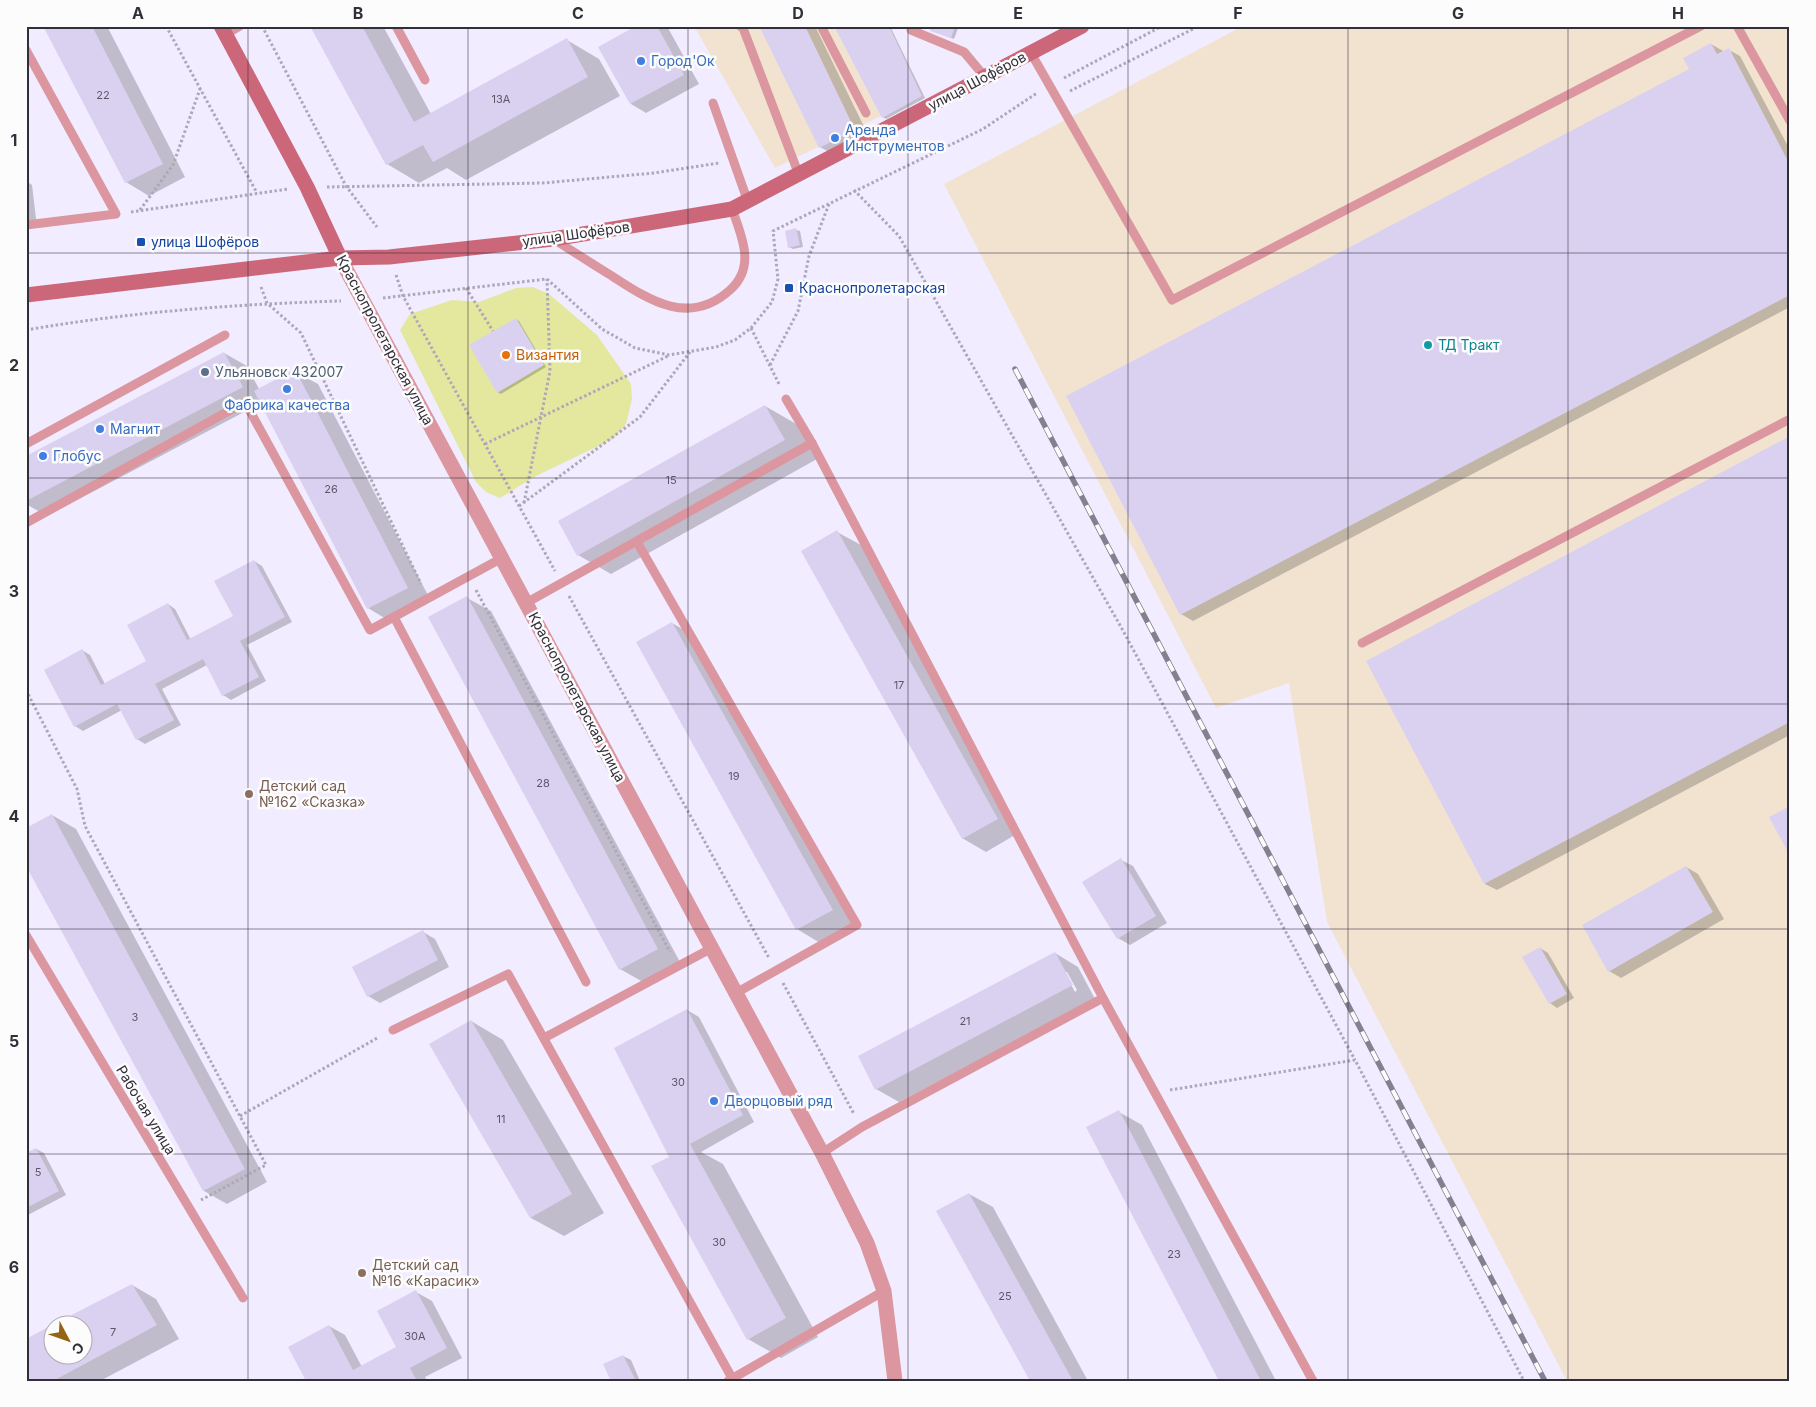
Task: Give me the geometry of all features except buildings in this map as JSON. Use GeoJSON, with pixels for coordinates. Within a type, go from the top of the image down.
{"type":"FeatureCollection","features":[{"type":"Feature","properties":{"kind":"street","name":"улица Шофёров"},"geometry":{"type":"LineString","coordinates":[[26,295],[340,258],[389,257],[553,239],[732,209],[1031,53],[1065,30],[1082,26]]}},
{"type":"Feature","properties":{"kind":"street","name":"Краснопролетарская улица"},"geometry":{"type":"LineString","coordinates":[[223,31],[307,187],[340,258],[822,1153],[867,1243],[884,1291],[895,1381]]}},
{"type":"Feature","properties":{"kind":"lane"},"geometry":{"type":"LineString","coordinates":[[223,31],[240,26]]}},
{"type":"Feature","properties":{"kind":"lane"},"geometry":{"type":"LineString","coordinates":[[396,26],[425,80]]}},
{"type":"Feature","properties":{"kind":"lane"},"geometry":{"type":"LineString","coordinates":[[740,26],[744,28],[799,175]]}},
{"type":"Feature","properties":{"kind":"lane"},"geometry":{"type":"LineString","coordinates":[[820,26],[866,113]]}},
{"type":"Feature","properties":{"kind":"lane"},"geometry":{"type":"LineString","coordinates":[[1031,53],[1172,300],[1701,26]]}},
{"type":"Feature","properties":{"kind":"lane"},"geometry":{"type":"LineString","coordinates":[[1737,26],[1790,121]]}},
{"type":"Feature","properties":{"kind":"lane"},"geometry":{"type":"LineString","coordinates":[[911,30],[964,52],[985,77]]}},
{"type":"Feature","properties":{"kind":"lane"},"geometry":{"type":"LineString","coordinates":[[26,50],[116,214],[26,226]]}},
{"type":"Feature","properties":{"kind":"lane"},"geometry":{"type":"LineString","coordinates":[[714,104],[736,161],[748,202]]}},
{"type":"Feature","properties":{"kind":"lane"},"geometry":{"type":"LineString","coordinates":[[553,239],[649,300],[668,306],[688,308],[707,304],[725,295],[736,284],[743,273],[746,260],[744,242],[732,209]]}},
{"type":"Feature","properties":{"kind":"lane"},"geometry":{"type":"LineString","coordinates":[[26,444],[225,335]]}},
{"type":"Feature","properties":{"kind":"lane"},"geometry":{"type":"LineString","coordinates":[[786,398],[812,443],[1103,998],[1313,1381]]}},
{"type":"Feature","properties":{"kind":"lane"},"geometry":{"type":"LineString","coordinates":[[26,523],[245,402],[370,630],[502,558]]}},
{"type":"Feature","properties":{"kind":"lane"},"geometry":{"type":"LineString","coordinates":[[1362,643],[1790,419]]}},
{"type":"Feature","properties":{"kind":"lane"},"geometry":{"type":"LineString","coordinates":[[526,603],[812,443]]}},
{"type":"Feature","properties":{"kind":"lane"},"geometry":{"type":"LineString","coordinates":[[637,542],[857,925],[736,993]]}},
{"type":"Feature","properties":{"kind":"lane"},"geometry":{"type":"LineString","coordinates":[[394,617],[586,982]]}},
{"type":"Feature","properties":{"kind":"lane","name":"Рабочая улица"},"geometry":{"type":"LineString","coordinates":[[26,935],[243,1298]]}},
{"type":"Feature","properties":{"kind":"lane"},"geometry":{"type":"LineString","coordinates":[[544,1038],[712,948]]}},
{"type":"Feature","properties":{"kind":"lane"},"geometry":{"type":"LineString","coordinates":[[393,1030],[508,974],[730,1379],[884,1291]]}},
{"type":"Feature","properties":{"kind":"lane"},"geometry":{"type":"LineString","coordinates":[[822,1153],[862,1127],[1103,998]]}},
{"type":"Feature","properties":{"kind":"path"},"geometry":{"type":"LineString","coordinates":[[166,26],[257,193]]}},
{"type":"Feature","properties":{"kind":"path"},"geometry":{"type":"LineString","coordinates":[[262,26],[346,186],[377,227]]}},
{"type":"Feature","properties":{"kind":"path"},"geometry":{"type":"LineString","coordinates":[[773,231],[983,129],[1049,85],[1162,26]]}},
{"type":"Feature","properties":{"kind":"path"},"geometry":{"type":"LineString","coordinates":[[1056,98],[1199,26]]}},
{"type":"Feature","properties":{"kind":"path"},"geometry":{"type":"LineString","coordinates":[[139,210],[173,165],[200,89]]}},
{"type":"Feature","properties":{"kind":"path"},"geometry":{"type":"LineString","coordinates":[[346,186],[543,183],[654,173],[736,161]]}},
{"type":"Feature","properties":{"kind":"path"},"geometry":{"type":"LineString","coordinates":[[116,214],[307,187]]}},
{"type":"Feature","properties":{"kind":"path"},"geometry":{"type":"LineString","coordinates":[[854,190],[900,236],[1121,627],[1355,1060],[1524,1381]]}},
{"type":"Feature","properties":{"kind":"path"},"geometry":{"type":"LineString","coordinates":[[770,365],[798,311],[809,256],[830,203]]}},
{"type":"Feature","properties":{"kind":"path"},"geometry":{"type":"LineString","coordinates":[[396,274],[403,296],[862,1127]]}},
{"type":"Feature","properties":{"kind":"path"},"geometry":{"type":"LineString","coordinates":[[383,298],[547,279],[550,370],[524,503]]}},
{"type":"Feature","properties":{"kind":"path"},"geometry":{"type":"LineString","coordinates":[[261,286],[267,303],[301,333],[428,598]]}},
{"type":"Feature","properties":{"kind":"path"},"geometry":{"type":"LineString","coordinates":[[466,288],[493,331]]}},
{"type":"Feature","properties":{"kind":"path"},"geometry":{"type":"LineString","coordinates":[[26,330],[72,322],[267,303],[342,301]]}},
{"type":"Feature","properties":{"kind":"path"},"geometry":{"type":"LineString","coordinates":[[751,328],[786,398]]}},
{"type":"Feature","properties":{"kind":"path"},"geometry":{"type":"LineString","coordinates":[[519,506],[640,418],[690,352]]}},
{"type":"Feature","properties":{"kind":"path"},"geometry":{"type":"LineString","coordinates":[[485,444],[669,355]]}},
{"type":"Feature","properties":{"kind":"path"},"geometry":{"type":"LineString","coordinates":[[469,576],[678,966]]}},
{"type":"Feature","properties":{"kind":"path"},"geometry":{"type":"LineString","coordinates":[[26,690],[78,789],[85,826],[266,1165],[188,1207]]}},
{"type":"Feature","properties":{"kind":"path"},"geometry":{"type":"LineString","coordinates":[[240,1116],[393,1030]]}},
{"type":"Feature","properties":{"kind":"path"},"geometry":{"type":"LineString","coordinates":[[1155,1093],[1355,1060]]}},
{"type":"Feature","properties":{"kind":"shaded area"},"geometry":{"type":"Polygon","coordinates":[[[694,26],[889,26],[922,96],[775,168],[694,26]]]}},
{"type":"Feature","properties":{"kind":"shaded area"},"geometry":{"type":"Polygon","coordinates":[[[1243,26],[1790,26],[1790,1381],[1567,1381],[1327,922],[1289,683],[1216,708],[944,184],[1243,26]]]}},
{"type":"Feature","properties":{"kind":"green space"},"geometry":{"type":"Polygon","coordinates":[[[533,287],[549,294],[597,335],[631,384],[632,399],[626,424],[613,439],[536,476],[500,498],[486,492],[476,482],[400,330],[410,314],[452,300],[479,302],[516,288],[533,287]]]}},
{"type":"Feature","properties":{"kind":"railway"},"geometry":{"type":"LineString","coordinates":[[1015,369],[1545,1381]]}},
{"type":"Feature","properties":{"kind":"place","name":"Город'Ок"},"geometry":{"type":"Point","coordinates":[641,61]}},
{"type":"Feature","properties":{"kind":"place","name":"Аренда Инструментов"},"geometry":{"type":"Point","coordinates":[835,138]}},
{"type":"Feature","properties":{"kind":"place","name":"улица Шофёров"},"geometry":{"type":"Point","coordinates":[141,242]}},
{"type":"Feature","properties":{"kind":"place","name":"Краснопролетарская"},"geometry":{"type":"Point","coordinates":[789,288]}},
{"type":"Feature","properties":{"kind":"place","name":"ТД Тракт"},"geometry":{"type":"Point","coordinates":[1428,345]}},
{"type":"Feature","properties":{"kind":"place","name":"Византия"},"geometry":{"type":"Point","coordinates":[506,355]}},
{"type":"Feature","properties":{"kind":"place","name":"Ульяновск 432007"},"geometry":{"type":"Point","coordinates":[205,372]}},
{"type":"Feature","properties":{"kind":"place","name":"Фабрика качества"},"geometry":{"type":"Point","coordinates":[287,389]}},
{"type":"Feature","properties":{"kind":"place","name":"Магнит"},"geometry":{"type":"Point","coordinates":[100,429]}},
{"type":"Feature","properties":{"kind":"place","name":"Глобус"},"geometry":{"type":"Point","coordinates":[43,456]}},
{"type":"Feature","properties":{"kind":"place","name":"Детский сад №162 «Сказка»"},"geometry":{"type":"Point","coordinates":[249,794]}},
{"type":"Feature","properties":{"kind":"place","name":"Дворцовый ряд"},"geometry":{"type":"Point","coordinates":[714,1101]}},
{"type":"Feature","properties":{"kind":"place","name":"Детский сад №16 «Карасик»"},"geometry":{"type":"Point","coordinates":[362,1273]}}]}
